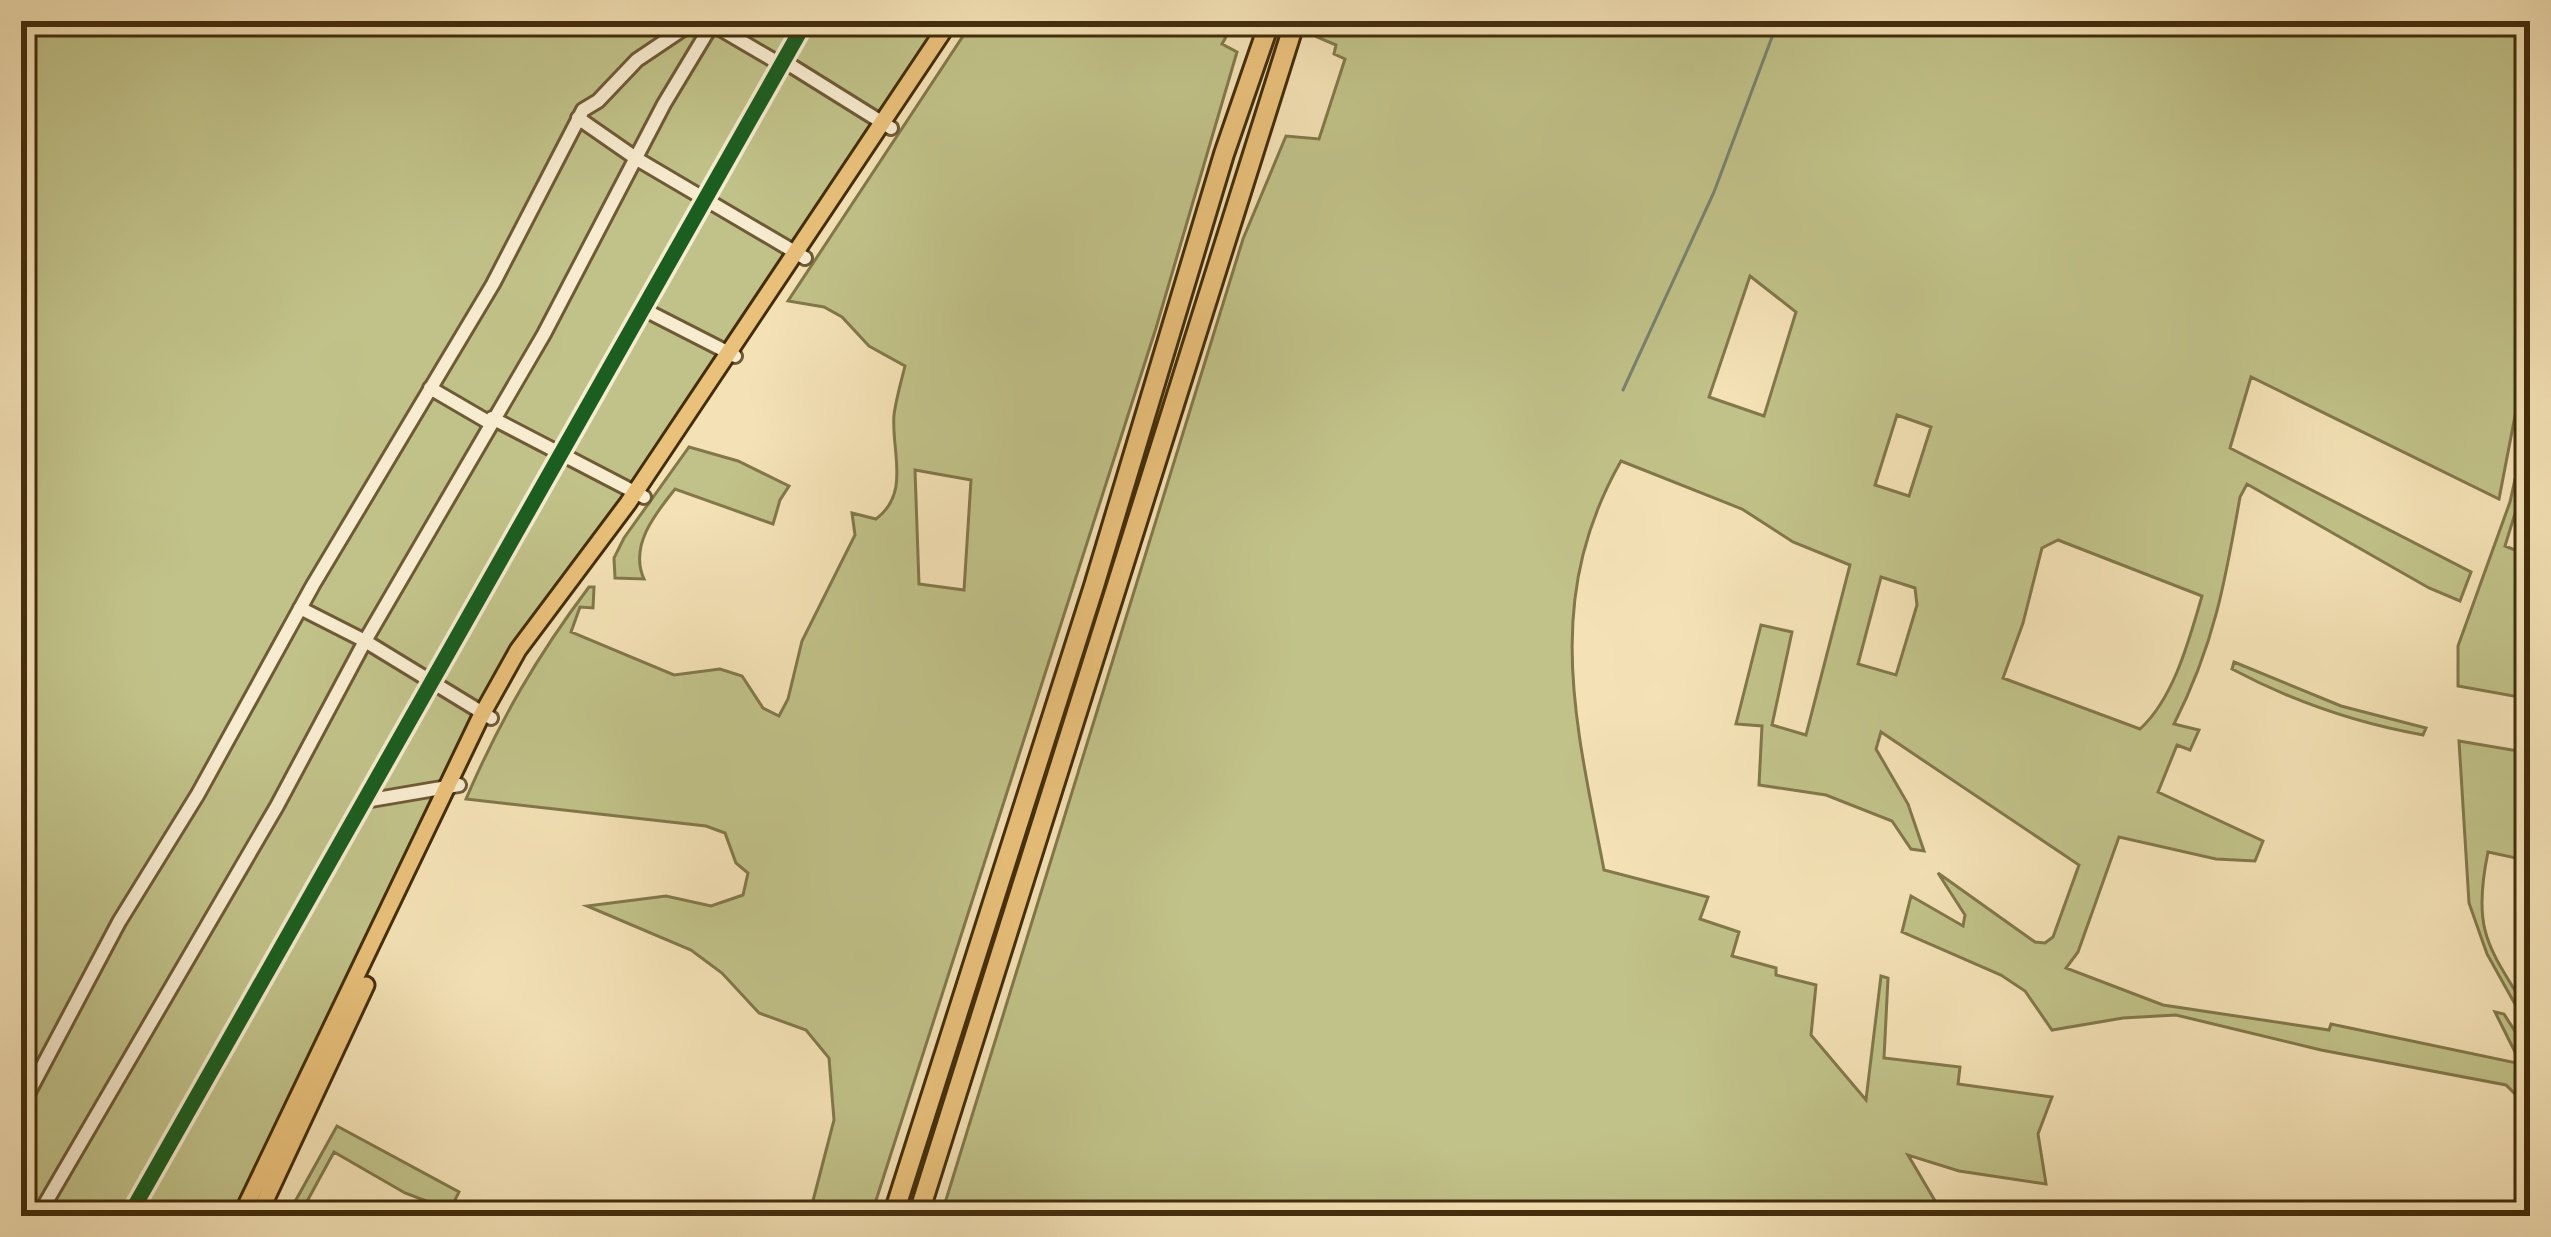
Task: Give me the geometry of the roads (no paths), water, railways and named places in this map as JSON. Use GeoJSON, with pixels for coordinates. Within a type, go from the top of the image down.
{"type":"FeatureCollection","features":[{"type":"Feature","properties":{"kind":"highway"},"geometry":{"type":"LineString","coordinates":[[893,1216],[1101,564],[1224,154],[1270,21]]}},
{"type":"Feature","properties":{"kind":"highway"},"geometry":{"type":"LineString","coordinates":[[918,1216],[1294,21]]}},
{"type":"Feature","properties":{"kind":"main road"},"geometry":{"type":"LineString","coordinates":[[258,1216],[487,716],[801,256],[950,21]]}},
{"type":"Feature","properties":{"kind":"main road"},"geometry":{"type":"LineString","coordinates":[[887,125],[962,21]]}},
{"type":"Feature","properties":{"kind":"main road"},"geometry":{"type":"LineString","coordinates":[[241,1216],[454,786]]}},
{"type":"Feature","properties":{"kind":"street"},"geometry":{"type":"LineString","coordinates":[[21,1107],[119,922],[493,284],[578,118],[637,60],[695,21]]}},
{"type":"Feature","properties":{"kind":"street"},"geometry":{"type":"LineString","coordinates":[[129,1216],[806,21]]}},
{"type":"Feature","properties":{"kind":"street"},"geometry":{"type":"LineString","coordinates":[[61,1216],[41,1211],[544,334],[713,22],[887,125]]}},
{"type":"Feature","properties":{"kind":"street"},"geometry":{"type":"LineString","coordinates":[[578,118],[637,159],[801,256]]}},
{"type":"Feature","properties":{"kind":"street"},"geometry":{"type":"LineString","coordinates":[[643,309],[732,354]]}},
{"type":"Feature","properties":{"kind":"street"},"geometry":{"type":"LineString","coordinates":[[430,388],[639,495]]}},
{"type":"Feature","properties":{"kind":"street"},"geometry":{"type":"LineString","coordinates":[[300,608],[365,641],[487,716]]}},
{"type":"Feature","properties":{"kind":"street"},"geometry":{"type":"LineString","coordinates":[[365,801],[454,786]]}},
{"type":"Feature","properties":{"kind":"waterway"},"geometry":{"type":"LineString","coordinates":[[1623,390],[1714,192],[1778,21]]}}]}
